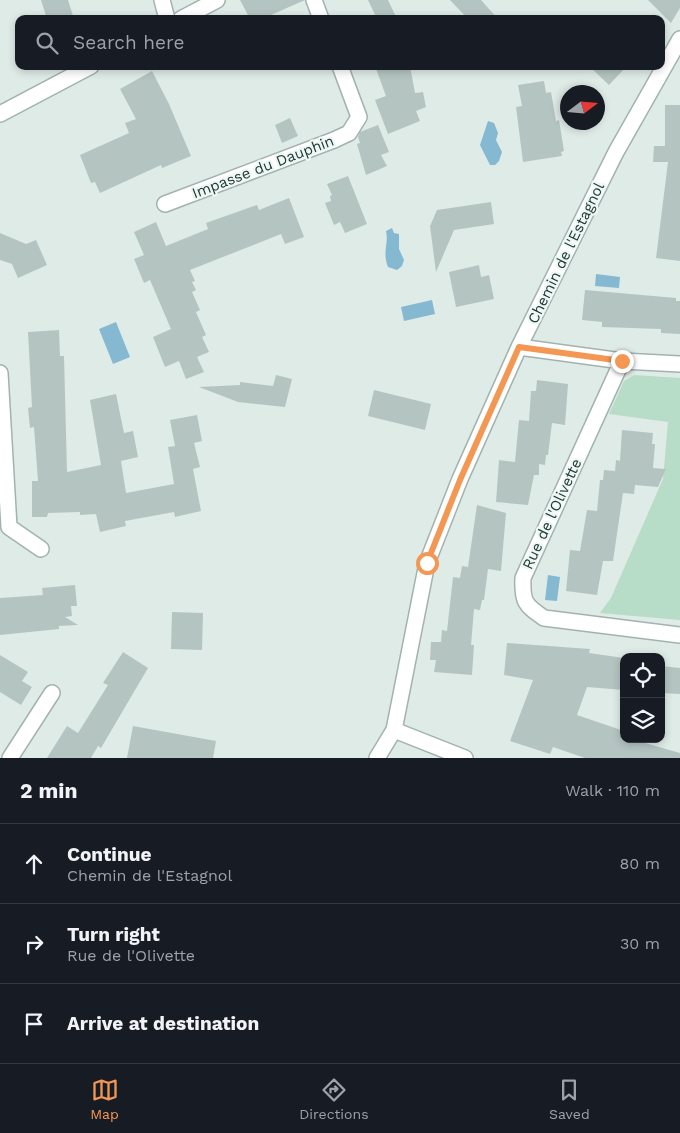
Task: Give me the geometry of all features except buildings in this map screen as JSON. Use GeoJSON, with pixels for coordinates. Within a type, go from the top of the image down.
{"type":"FeatureCollection","features":[{"type":"Feature","properties":{"kind":"street"},"geometry":{"type":"LineString","coordinates":[[162,0],[166,15]]}},
{"type":"Feature","properties":{"kind":"street"},"geometry":{"type":"LineString","coordinates":[[189,15],[217,0]]}},
{"type":"Feature","properties":{"kind":"street"},"geometry":{"type":"LineString","coordinates":[[314,0],[320,15]]}},
{"type":"Feature","properties":{"kind":"street","name":"Chemin de l'Estagnol"},"geometry":{"type":"LineString","coordinates":[[665,65],[680,39]]}},
{"type":"Feature","properties":{"kind":"street"},"geometry":{"type":"LineString","coordinates":[[0,114],[83,70]]}},
{"type":"Feature","properties":{"kind":"street","name":"Impasse du Dauphin"},"geometry":{"type":"LineString","coordinates":[[165,204],[274,164],[349,133],[359,117],[341,70]]}},
{"type":"Feature","properties":{"kind":"street","name":"Chemin de l'Estagnol"},"geometry":{"type":"LineString","coordinates":[[377,758],[394,730],[427,563],[460,480],[519,347],[616,152],[662,70]]}},
{"type":"Feature","properties":{"kind":"street"},"geometry":{"type":"LineString","coordinates":[[519,347],[622,361],[680,364]]}},
{"type":"Feature","properties":{"kind":"street","name":"Rue de l'Olivette"},"geometry":{"type":"LineString","coordinates":[[622,361],[523,578],[522,596],[528,607],[544,618],[680,635]]}},
{"type":"Feature","properties":{"kind":"street"},"geometry":{"type":"LineString","coordinates":[[0,372],[9,527],[41,549]]}},
{"type":"Feature","properties":{"kind":"street"},"geometry":{"type":"LineString","coordinates":[[10,758],[52,693]]}},
{"type":"Feature","properties":{"kind":"street"},"geometry":{"type":"LineString","coordinates":[[394,730],[465,758]]}},
{"type":"Feature","properties":{"kind":"green space"},"geometry":{"type":"Polygon","coordinates":[[[634,375],[680,378],[680,620],[600,613],[611,598],[663,479],[668,422],[609,414],[624,381],[634,375]]]}},
{"type":"Feature","properties":{"kind":"water"},"geometry":{"type":"Polygon","coordinates":[[[488,121],[494,123],[498,133],[496,140],[502,152],[499,161],[495,165],[490,165],[480,145],[488,121]]]}},
{"type":"Feature","properties":{"kind":"water"},"geometry":{"type":"Polygon","coordinates":[[[392,228],[394,233],[399,234],[399,249],[404,260],[402,266],[397,270],[388,267],[386,262],[386,231],[392,228]]]}},
{"type":"Feature","properties":{"kind":"water"},"geometry":{"type":"Polygon","coordinates":[[[596,274],[620,277],[619,288],[595,286],[596,274]]]}},
{"type":"Feature","properties":{"kind":"water"},"geometry":{"type":"Polygon","coordinates":[[[432,300],[435,314],[404,321],[401,307],[432,300]]]}},
{"type":"Feature","properties":{"kind":"water"},"geometry":{"type":"Polygon","coordinates":[[[116,322],[130,357],[113,364],[99,329],[116,322]]]}},
{"type":"Feature","properties":{"kind":"water"},"geometry":{"type":"Polygon","coordinates":[[[548,575],[560,577],[557,601],[545,600],[548,575]]]}},
{"type":"Feature","properties":{"kind":"route"},"geometry":{"type":"LineString","coordinates":[[427,563],[460,480],[519,347],[622,361]]}}]}
